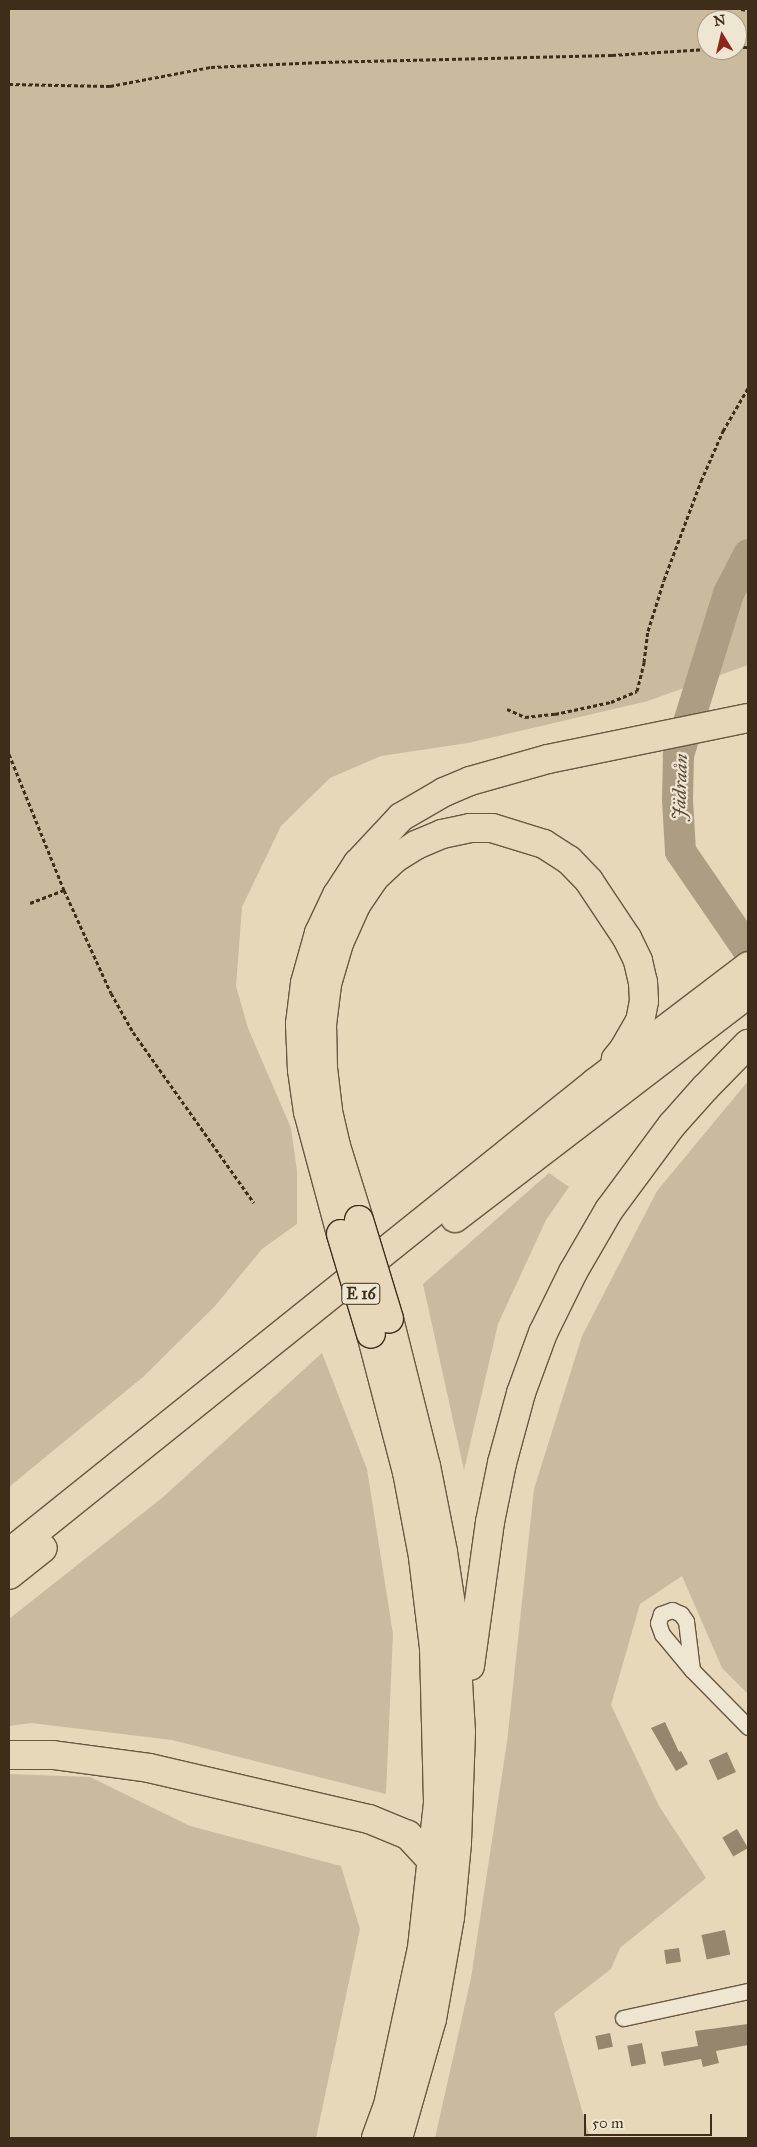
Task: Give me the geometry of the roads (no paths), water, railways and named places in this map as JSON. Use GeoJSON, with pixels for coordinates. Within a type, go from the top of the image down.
{"type":"FeatureCollection","features":[{"type":"Feature","properties":{"kind":"highway"},"geometry":{"type":"LineString","coordinates":[[350,1227],[318,1154],[308,1112],[302,1070],[300,1024],[305,983],[319,933],[337,895],[358,863],[401,817],[424,803],[470,781],[506,769],[748,718]]}},
{"type":"Feature","properties":{"kind":"highway"},"geometry":{"type":"LineString","coordinates":[[398,2138],[432,2019],[450,1918],[457,1843],[461,1732],[455,1631],[426,1466],[380,1327],[350,1227],[328,1110],[323,1068],[322,1025],[327,984],[338,943],[356,904],[375,877],[394,859],[416,844],[470,828],[492,828],[544,844],[569,860],[589,881],[627,938],[641,975],[644,1001],[640,1021],[624,1049],[596,1082]]}},
{"type":"Feature","properties":{"kind":"highway","name":"E 16"},"geometry":{"type":"LineString","coordinates":[[9,1575],[465,1211],[715,1006],[748,966]]}},
{"type":"Feature","properties":{"kind":"highway","name":"E 16"},"geometry":{"type":"LineString","coordinates":[[9,1553],[596,1082],[715,1006],[748,994]]}},
{"type":"Feature","properties":{"kind":"highway"},"geometry":{"type":"LineString","coordinates":[[461,1732],[490,1522],[502,1463],[521,1393],[542,1333],[573,1272],[609,1210],[672,1125],[744,1049]]}},
{"type":"Feature","properties":{"kind":"highway"},"geometry":{"type":"LineString","coordinates":[[376,2138],[388,2105],[422,1948],[438,1803],[434,1648],[423,1557],[380,1327]]}},
{"type":"Feature","properties":{"kind":"highway"},"geometry":{"type":"LineString","coordinates":[[9,1755],[53,1755],[149,1768],[369,1819],[408,1835],[432,1861]]}},
{"type":"Feature","properties":{"kind":"street"},"geometry":{"type":"LineString","coordinates":[[692,1670],[748,1727]]}},
{"type":"Feature","properties":{"kind":"street"},"geometry":{"type":"LineString","coordinates":[[623,2018],[748,1991]]}},
{"type":"Feature","properties":{"kind":"waterway","name":"Jädraån"},"geometry":{"type":"LineString","coordinates":[[748,554],[728,593],[678,755],[677,799],[680,851],[748,950]]}}]}
